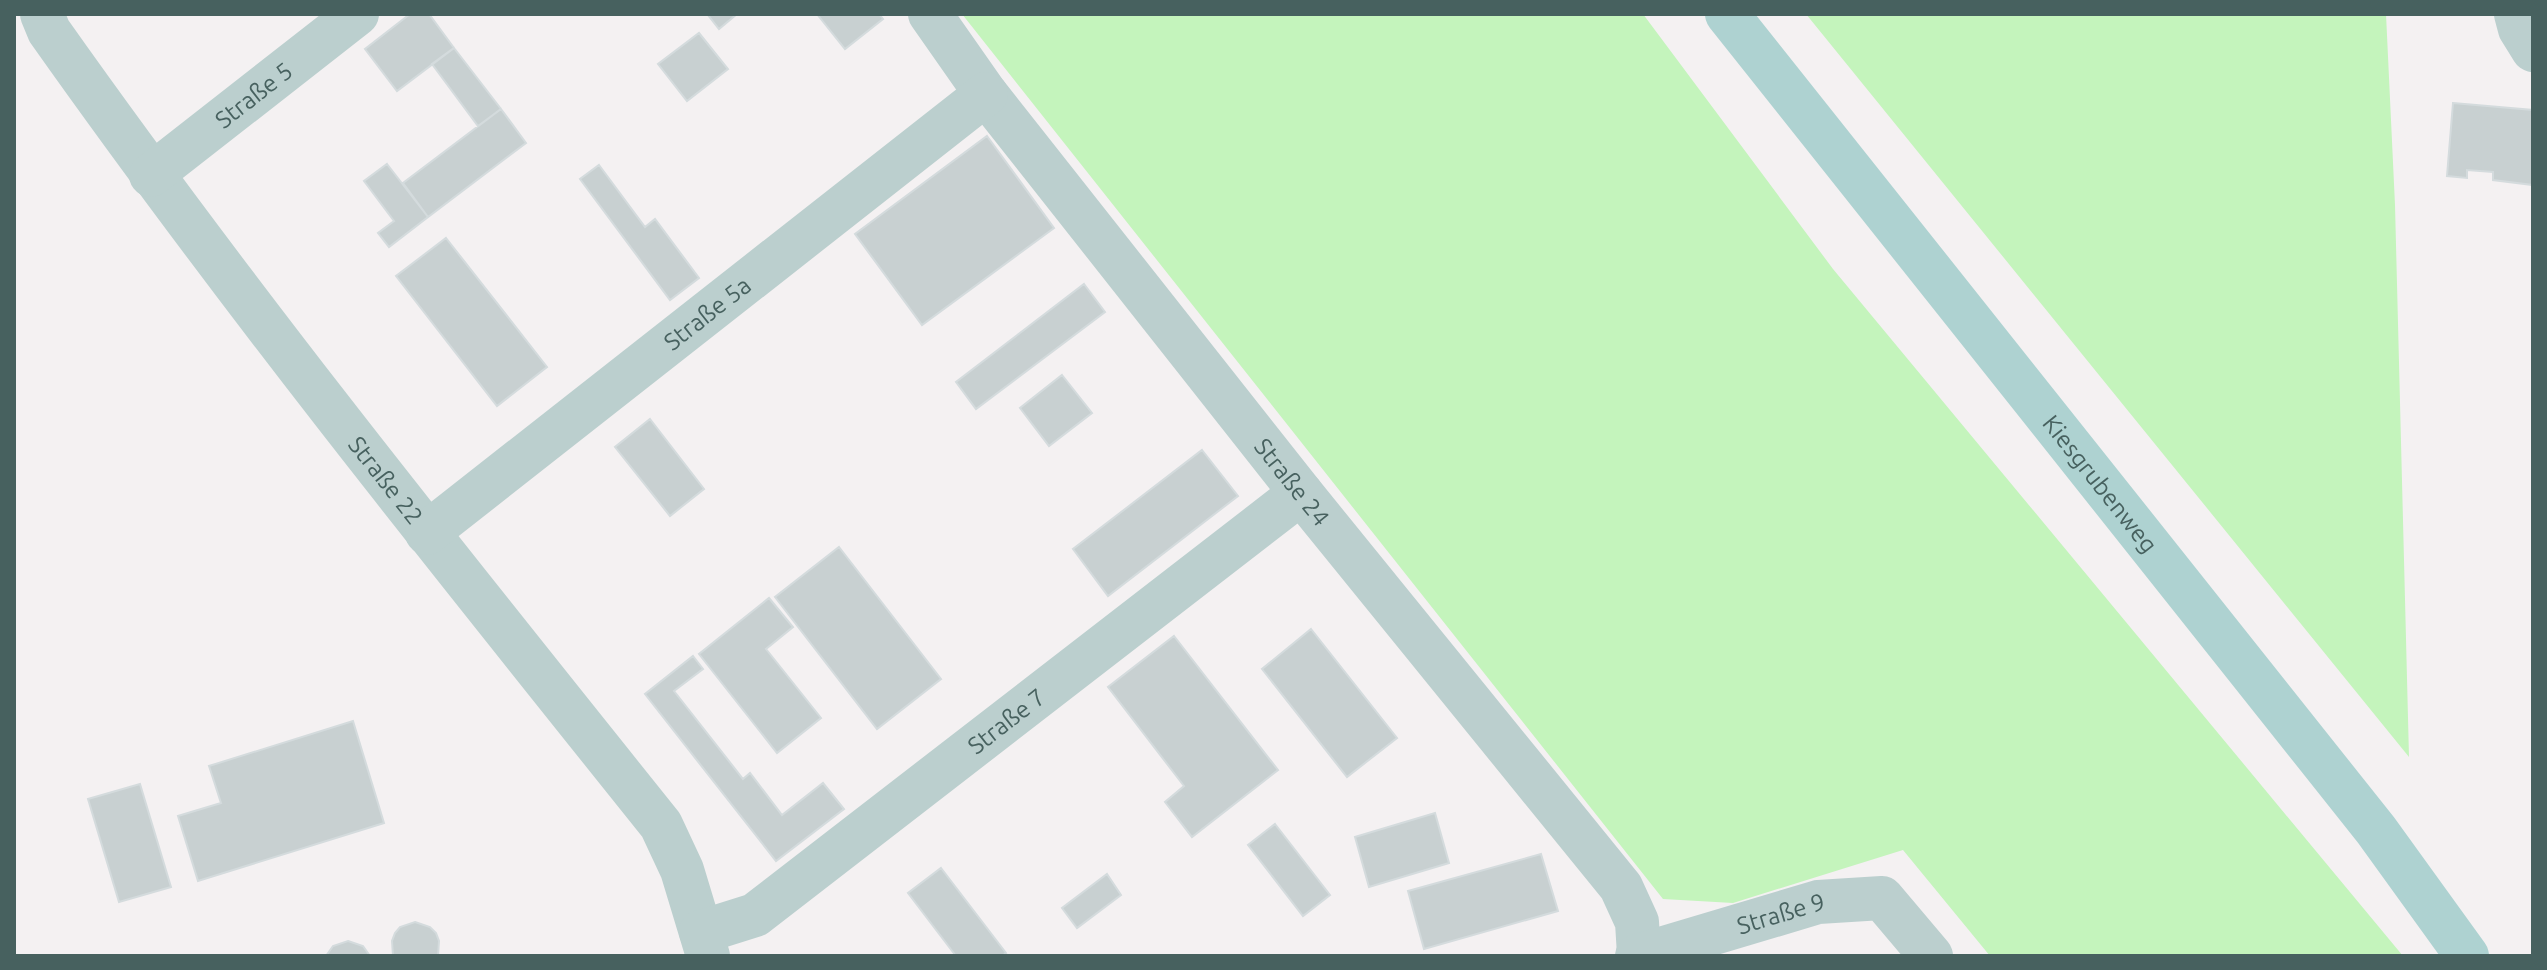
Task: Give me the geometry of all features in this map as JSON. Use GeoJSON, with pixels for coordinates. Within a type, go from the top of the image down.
{"type":"FeatureCollection","features":[{"type":"Feature","properties":{"kind":"main road","name":"Kiesgrubenweg"},"geometry":{"type":"LineString","coordinates":[[1727,14],[2376,830],[2467,956]]}},
{"type":"Feature","properties":{"kind":"lane","name":"Straße 22"},"geometry":{"type":"LineString","coordinates":[[42,14],[49,31],[151,175],[427,533],[661,825],[682,870],[704,944]]}},
{"type":"Feature","properties":{"kind":"lane","name":"Straße 5"},"geometry":{"type":"LineString","coordinates":[[151,175],[357,14]]}},
{"type":"Feature","properties":{"kind":"lane","name":"Straße 24"},"geometry":{"type":"LineString","coordinates":[[930,14],[986,94],[1301,493],[1621,887],[1637,922],[1638,956]]}},
{"type":"Feature","properties":{"kind":"lane"},"geometry":{"type":"LineString","coordinates":[[2516,14],[2520,29],[2533,50]]}},
{"type":"Feature","properties":{"kind":"lane","name":"Straße 5a"},"geometry":{"type":"LineString","coordinates":[[427,533],[986,94]]}},
{"type":"Feature","properties":{"kind":"lane","name":"Straße 7"},"geometry":{"type":"LineString","coordinates":[[704,944],[755,915],[1301,493]]}},
{"type":"Feature","properties":{"kind":"lane","name":"Straße 9"},"geometry":{"type":"LineString","coordinates":[[1638,956],[1818,902],[1882,898],[1931,956]]}},
{"type":"Feature","properties":{"kind":"green space"},"geometry":{"type":"Polygon","coordinates":[[[962,14],[1643,14],[1833,269],[2403,956],[1990,956],[1903,850],[1733,903],[1663,899],[962,14]]]}},
{"type":"Feature","properties":{"kind":"green space"},"geometry":{"type":"Polygon","coordinates":[[[1806,14],[2386,14],[2395,205],[2409,757],[1806,14]]]}},
{"type":"Feature","properties":{"kind":"building"},"geometry":{"type":"Polygon","coordinates":[[[410,14],[429,14],[454,48],[397,91],[365,49],[410,14]]]}},
{"type":"Feature","properties":{"kind":"building"},"geometry":{"type":"Polygon","coordinates":[[[709,14],[737,14],[719,29],[709,14]]]}},
{"type":"Feature","properties":{"kind":"building"},"geometry":{"type":"Polygon","coordinates":[[[817,14],[879,14],[883,19],[845,49],[817,14]]]}},
{"type":"Feature","properties":{"kind":"building"},"geometry":{"type":"Polygon","coordinates":[[[699,33],[728,69],[687,101],[658,64],[699,33]]]}},
{"type":"Feature","properties":{"kind":"building"},"geometry":{"type":"Polygon","coordinates":[[[454,48],[501,109],[478,126],[432,64],[454,48]]]}},
{"type":"Feature","properties":{"kind":"building"},"geometry":{"type":"Polygon","coordinates":[[[2453,103],[2533,110],[2533,185],[2493,180],[2493,172],[2467,170],[2467,178],[2447,176],[2453,103]]]}},
{"type":"Feature","properties":{"kind":"building"},"geometry":{"type":"Polygon","coordinates":[[[501,109],[526,143],[428,217],[403,183],[501,109]]]}},
{"type":"Feature","properties":{"kind":"building"},"geometry":{"type":"Polygon","coordinates":[[[987,136],[1054,228],[922,325],[855,234],[987,136]]]}},
{"type":"Feature","properties":{"kind":"building"},"geometry":{"type":"Polygon","coordinates":[[[387,164],[428,217],[389,247],[378,233],[394,221],[364,181],[387,164]]]}},
{"type":"Feature","properties":{"kind":"building"},"geometry":{"type":"Polygon","coordinates":[[[599,165],[645,227],[655,219],[699,278],[670,300],[580,179],[599,165]]]}},
{"type":"Feature","properties":{"kind":"building"},"geometry":{"type":"Polygon","coordinates":[[[446,238],[547,367],[497,406],[396,276],[446,238]]]}},
{"type":"Feature","properties":{"kind":"building"},"geometry":{"type":"Polygon","coordinates":[[[1084,284],[1105,312],[976,409],[956,382],[1084,284]]]}},
{"type":"Feature","properties":{"kind":"building"},"geometry":{"type":"Polygon","coordinates":[[[1062,375],[1092,413],[1049,446],[1020,408],[1062,375]]]}},
{"type":"Feature","properties":{"kind":"building"},"geometry":{"type":"Polygon","coordinates":[[[650,419],[704,489],[670,516],[615,447],[650,419]]]}},
{"type":"Feature","properties":{"kind":"building"},"geometry":{"type":"Polygon","coordinates":[[[1202,450],[1238,496],[1108,596],[1073,549],[1202,450]]]}},
{"type":"Feature","properties":{"kind":"building"},"geometry":{"type":"Polygon","coordinates":[[[839,547],[941,679],[877,729],[775,597],[839,547]]]}},
{"type":"Feature","properties":{"kind":"building"},"geometry":{"type":"Polygon","coordinates":[[[769,598],[793,627],[766,649],[821,718],[777,753],[699,654],[769,598]]]}},
{"type":"Feature","properties":{"kind":"building"},"geometry":{"type":"Polygon","coordinates":[[[1311,629],[1397,738],[1347,777],[1262,669],[1311,629]]]}},
{"type":"Feature","properties":{"kind":"building"},"geometry":{"type":"Polygon","coordinates":[[[1174,636],[1278,770],[1192,837],[1165,802],[1184,786],[1108,687],[1174,636]]]}},
{"type":"Feature","properties":{"kind":"building"},"geometry":{"type":"Polygon","coordinates":[[[693,656],[703,669],[674,691],[743,779],[750,773],[782,815],[823,783],[844,809],[776,861],[645,694],[693,656]]]}},
{"type":"Feature","properties":{"kind":"building"},"geometry":{"type":"Polygon","coordinates":[[[353,721],[384,823],[198,881],[178,816],[221,803],[209,766],[353,721]]]}},
{"type":"Feature","properties":{"kind":"building"},"geometry":{"type":"Polygon","coordinates":[[[140,784],[171,887],[119,902],[88,799],[140,784]]]}},
{"type":"Feature","properties":{"kind":"building"},"geometry":{"type":"Polygon","coordinates":[[[1435,813],[1449,863],[1369,887],[1355,837],[1435,813]]]}},
{"type":"Feature","properties":{"kind":"building"},"geometry":{"type":"Polygon","coordinates":[[[1275,824],[1330,895],[1303,916],[1248,845],[1275,824]]]}},
{"type":"Feature","properties":{"kind":"building"},"geometry":{"type":"Polygon","coordinates":[[[1541,854],[1558,911],[1424,949],[1408,891],[1541,854]]]}},
{"type":"Feature","properties":{"kind":"building"},"geometry":{"type":"Polygon","coordinates":[[[941,868],[1006,953],[1002,956],[956,956],[908,893],[941,868]]]}},
{"type":"Feature","properties":{"kind":"building"},"geometry":{"type":"Polygon","coordinates":[[[1107,874],[1121,895],[1077,928],[1062,908],[1107,874]]]}},
{"type":"Feature","properties":{"kind":"building"},"geometry":{"type":"Polygon","coordinates":[[[415,922],[430,927],[436,933],[438,956],[393,956],[395,933],[400,927],[415,922]]]}},
{"type":"Feature","properties":{"kind":"building"},"geometry":{"type":"Polygon","coordinates":[[[348,941],[363,946],[370,956],[326,956],[333,946],[348,941]]]}}]}
